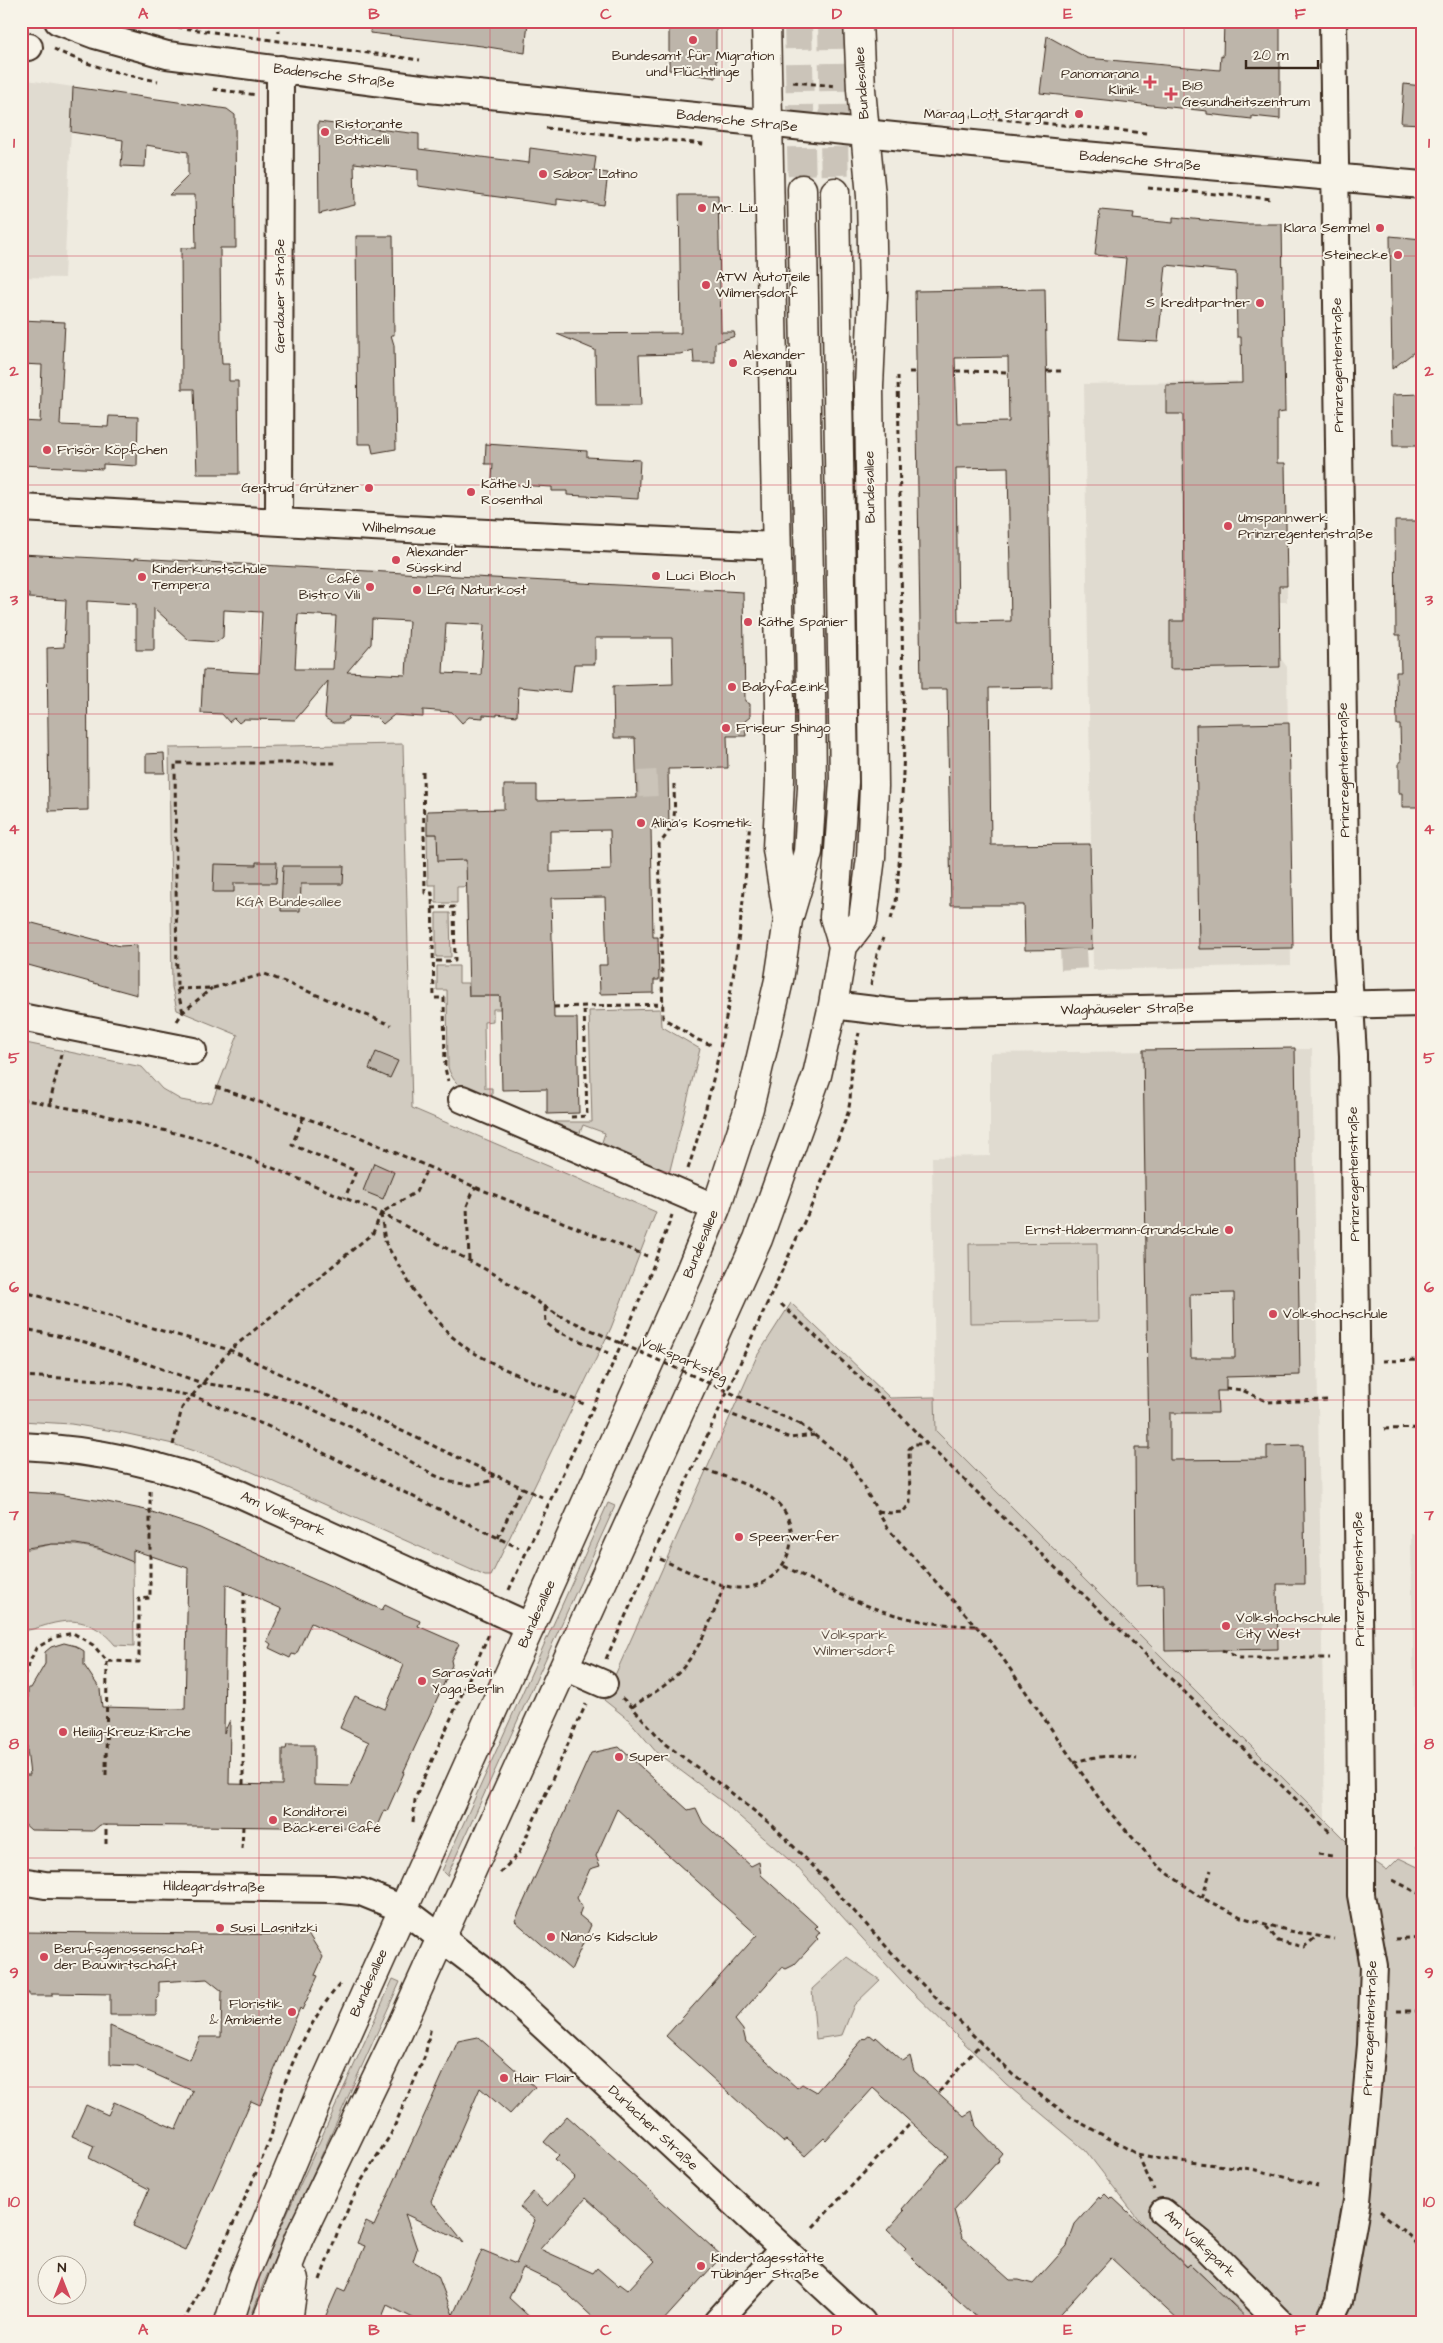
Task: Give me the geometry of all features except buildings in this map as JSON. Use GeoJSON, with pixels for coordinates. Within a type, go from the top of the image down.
{"type":"FeatureCollection","features":[{"type":"Feature","properties":{"kind":"main road","name":"Bundesallee"},"geometry":{"type":"LineString","coordinates":[[766,21],[780,705],[777,849],[788,920]]}},
{"type":"Feature","properties":{"kind":"main road","name":"Bundesallee"},"geometry":{"type":"LineString","coordinates":[[843,946],[864,920],[871,857],[874,786],[869,387],[873,294],[870,196],[858,21]]}},
{"type":"Feature","properties":{"kind":"main road","name":"Bundesallee"},"geometry":{"type":"LineString","coordinates":[[227,2317],[318,2100],[688,1276],[716,1208],[749,1108],[779,980],[788,920],[808,852],[812,787],[802,189]]}},
{"type":"Feature","properties":{"kind":"main road","name":"Bundesallee"},"geometry":{"type":"LineString","coordinates":[[266,2322],[299,2238],[442,1937],[758,1240],[817,1075],[833,1005],[843,946],[834,916],[844,782],[834,192]]}},
{"type":"Feature","properties":{"kind":"main road"},"geometry":{"type":"LineString","coordinates":[[288,2322],[299,2238]]}},
{"type":"Feature","properties":{"kind":"street","name":"Badensche Straße"},"geometry":{"type":"LineString","coordinates":[[58,21],[95,35],[167,54],[430,89],[865,134],[1422,185]]}},
{"type":"Feature","properties":{"kind":"street","name":"Prinzregentenstraße"},"geometry":{"type":"LineString","coordinates":[[1329,2322],[1338,2301],[1358,2193],[1369,2077],[1374,1966],[1363,1912],[1360,1882],[1361,1796],[1353,1104],[1346,936],[1333,21]]}},
{"type":"Feature","properties":{"kind":"street","name":"Gerdauer Straße"},"geometry":{"type":"LineString","coordinates":[[279,522],[280,69]]}},
{"type":"Feature","properties":{"kind":"street","name":"Wilhelmsaue"},"geometry":{"type":"LineString","coordinates":[[21,508],[777,546]]}},
{"type":"Feature","properties":{"kind":"street","name":"Waghäuseler Straße"},"geometry":{"type":"LineString","coordinates":[[833,1005],[907,1014],[1422,1003]]}},
{"type":"Feature","properties":{"kind":"street"},"geometry":{"type":"LineString","coordinates":[[21,1017],[193,1050]]}},
{"type":"Feature","properties":{"kind":"street"},"geometry":{"type":"LineString","coordinates":[[462,1099],[716,1208]]}},
{"type":"Feature","properties":{"kind":"street","name":"Am Volkspark"},"geometry":{"type":"LineString","coordinates":[[21,1446],[92,1452],[191,1475],[240,1494],[531,1627]]}},
{"type":"Feature","properties":{"kind":"street"},"geometry":{"type":"LineString","coordinates":[[565,1668],[600,1682]]}},
{"type":"Feature","properties":{"kind":"street","name":"Hildegardstraße"},"geometry":{"type":"LineString","coordinates":[[21,1881],[45,1885],[332,1889],[361,1892],[403,1909],[442,1937]]}},
{"type":"Feature","properties":{"kind":"street","name":"Durlacher Straße"},"geometry":{"type":"LineString","coordinates":[[442,1937],[483,1970],[862,2322]]}},
{"type":"Feature","properties":{"kind":"street","name":"Am Volkspark"},"geometry":{"type":"LineString","coordinates":[[1163,2212],[1207,2248],[1280,2322]]}},
{"type":"Feature","properties":{"kind":"street"},"geometry":{"type":"LineString","coordinates":[[717,2322],[783,2249]]}},
{"type":"Feature","properties":{"kind":"path"},"geometry":{"type":"LineString","coordinates":[[151,21],[192,29],[423,60]]}},
{"type":"Feature","properties":{"kind":"path"},"geometry":{"type":"LineString","coordinates":[[278,21],[279,33]]}},
{"type":"Feature","properties":{"kind":"path"},"geometry":{"type":"LineString","coordinates":[[790,81],[844,87]]}},
{"type":"Feature","properties":{"kind":"path"},"geometry":{"type":"LineString","coordinates":[[917,112],[943,112],[1148,133]]}},
{"type":"Feature","properties":{"kind":"path"},"geometry":{"type":"LineString","coordinates":[[956,371],[1008,372]]}},
{"type":"Feature","properties":{"kind":"path"},"geometry":{"type":"LineString","coordinates":[[1047,371],[1065,371]]}},
{"type":"Feature","properties":{"kind":"path"},"geometry":{"type":"LineString","coordinates":[[910,372],[916,372]]}},
{"type":"Feature","properties":{"kind":"path"},"geometry":{"type":"LineString","coordinates":[[183,1012],[177,989],[175,763],[337,763]]}},
{"type":"Feature","properties":{"kind":"path"},"geometry":{"type":"LineString","coordinates":[[423,772],[425,893],[432,893],[434,998],[444,998],[447,1079],[462,1099]]}},
{"type":"Feature","properties":{"kind":"path"},"geometry":{"type":"LineString","coordinates":[[674,784],[674,822],[670,832],[659,844],[663,1018],[698,1040],[712,1045]]}},
{"type":"Feature","properties":{"kind":"path"},"geometry":{"type":"LineString","coordinates":[[508,1593],[615,1356],[656,1260],[680,1193],[725,1029],[744,888],[751,814]]}},
{"type":"Feature","properties":{"kind":"path"},"geometry":{"type":"LineString","coordinates":[[432,908],[454,907],[455,962],[433,962]]}},
{"type":"Feature","properties":{"kind":"path"},"geometry":{"type":"LineString","coordinates":[[177,989],[213,988],[265,974],[391,1025]]}},
{"type":"Feature","properties":{"kind":"path"},"geometry":{"type":"LineString","coordinates":[[177,1021],[183,1012],[213,988]]}},
{"type":"Feature","properties":{"kind":"path"},"geometry":{"type":"LineString","coordinates":[[554,1007],[663,1004]]}},
{"type":"Feature","properties":{"kind":"path"},"geometry":{"type":"LineString","coordinates":[[543,1134],[550,1117],[587,1116],[584,1006]]}},
{"type":"Feature","properties":{"kind":"path"},"geometry":{"type":"LineString","coordinates":[[497,1876],[519,1853],[600,1682],[819,1189],[848,1113],[852,1061],[858,1038]]}},
{"type":"Feature","properties":{"kind":"path"},"geometry":{"type":"LineString","coordinates":[[50,1103],[64,1042]]}},
{"type":"Feature","properties":{"kind":"path"},"geometry":{"type":"LineString","coordinates":[[216,1087],[357,1136],[475,1187],[647,1256]]}},
{"type":"Feature","properties":{"kind":"path","name":"Volksparksteg"},"geometry":{"type":"LineString","coordinates":[[21,1098],[50,1103],[210,1142],[381,1213],[496,1275],[558,1315],[800,1424],[850,1462],[888,1529],[996,1647],[1073,1763],[1105,1807],[1159,1867],[1202,1898],[1241,1917],[1266,1925],[1334,1939]]}},
{"type":"Feature","properties":{"kind":"path"},"geometry":{"type":"LineString","coordinates":[[303,1118],[292,1145],[356,1171],[345,1198]]}},
{"type":"Feature","properties":{"kind":"path"},"geometry":{"type":"LineString","coordinates":[[170,1452],[182,1408],[230,1350],[373,1233],[381,1213],[416,1192],[428,1167]]}},
{"type":"Feature","properties":{"kind":"path"},"geometry":{"type":"LineString","coordinates":[[469,1260],[467,1206],[475,1187]]}},
{"type":"Feature","properties":{"kind":"path"},"geometry":{"type":"LineString","coordinates":[[381,1213],[385,1241],[389,1249],[418,1296],[450,1334],[469,1350],[498,1366],[584,1404]]}},
{"type":"Feature","properties":{"kind":"path"},"geometry":{"type":"LineString","coordinates":[[21,1291],[230,1350],[542,1497]]}},
{"type":"Feature","properties":{"kind":"path"},"geometry":{"type":"LineString","coordinates":[[781,1304],[899,1414],[927,1444],[1331,1833]]}},
{"type":"Feature","properties":{"kind":"path"},"geometry":{"type":"LineString","coordinates":[[545,1307],[546,1322],[557,1331],[608,1353]]}},
{"type":"Feature","properties":{"kind":"path"},"geometry":{"type":"LineString","coordinates":[[21,1328],[85,1342],[202,1383],[257,1391],[301,1404],[353,1428],[434,1475],[451,1482],[471,1485],[490,1481],[494,1474]]}},
{"type":"Feature","properties":{"kind":"path"},"geometry":{"type":"LineString","coordinates":[[1383,1361],[1422,1360]]}},
{"type":"Feature","properties":{"kind":"path"},"geometry":{"type":"LineString","coordinates":[[21,1376],[102,1380],[193,1396],[272,1428],[519,1548]]}},
{"type":"Feature","properties":{"kind":"path"},"geometry":{"type":"LineString","coordinates":[[1226,1388],[1242,1390],[1268,1402],[1326,1400]]}},
{"type":"Feature","properties":{"kind":"path"},"geometry":{"type":"LineString","coordinates":[[725,1412],[790,1438],[815,1434]]}},
{"type":"Feature","properties":{"kind":"path"},"geometry":{"type":"LineString","coordinates":[[1384,1429],[1422,1428]]}},
{"type":"Feature","properties":{"kind":"path"},"geometry":{"type":"LineString","coordinates":[[877,1511],[890,1514],[903,1512],[910,1503],[909,1449],[914,1444],[927,1444]]}},
{"type":"Feature","properties":{"kind":"path"},"geometry":{"type":"LineString","coordinates":[[660,1559],[724,1585],[739,1588],[754,1586],[776,1575],[784,1566],[791,1538],[790,1524],[783,1510],[766,1495],[701,1468]]}},
{"type":"Feature","properties":{"kind":"path"},"geometry":{"type":"LineString","coordinates":[[107,1662],[139,1662],[139,1599],[150,1598],[150,1486]]}},
{"type":"Feature","properties":{"kind":"path"},"geometry":{"type":"LineString","coordinates":[[498,1538],[522,1487]]}},
{"type":"Feature","properties":{"kind":"path"},"geometry":{"type":"LineString","coordinates":[[784,1566],[852,1600],[884,1612],[922,1622],[978,1626]]}},
{"type":"Feature","properties":{"kind":"path"},"geometry":{"type":"LineString","coordinates":[[632,1707],[671,1681],[687,1663],[705,1633],[724,1585]]}},
{"type":"Feature","properties":{"kind":"path"},"geometry":{"type":"LineString","coordinates":[[243,1785],[244,1592]]}},
{"type":"Feature","properties":{"kind":"path"},"geometry":{"type":"LineString","coordinates":[[414,1826],[414,1808],[419,1789],[490,1632]]}},
{"type":"Feature","properties":{"kind":"path"},"geometry":{"type":"LineString","coordinates":[[22,1775],[23,1678],[36,1648],[56,1637],[73,1633],[93,1645],[107,1662],[106,1775]]}},
{"type":"Feature","properties":{"kind":"path"},"geometry":{"type":"LineString","coordinates":[[1222,1650],[1239,1658],[1330,1658]]}},
{"type":"Feature","properties":{"kind":"path"},"geometry":{"type":"LineString","coordinates":[[600,1682],[632,1707],[665,1744],[773,1826],[814,1866],[904,1966],[1013,2075],[1072,2118],[1138,2154],[1161,2159],[1253,2168],[1318,2186]]}},
{"type":"Feature","properties":{"kind":"path"},"geometry":{"type":"LineString","coordinates":[[1073,1763],[1098,1757],[1118,1756],[1137,1758]]}},
{"type":"Feature","properties":{"kind":"path"},"geometry":{"type":"LineString","coordinates":[[22,1823],[22,1836]]}},
{"type":"Feature","properties":{"kind":"path"},"geometry":{"type":"LineString","coordinates":[[106,1825],[106,1844]]}},
{"type":"Feature","properties":{"kind":"path"},"geometry":{"type":"LineString","coordinates":[[242,1849],[243,1826]]}},
{"type":"Feature","properties":{"kind":"path"},"geometry":{"type":"LineString","coordinates":[[1318,1854],[1332,1856]]}},
{"type":"Feature","properties":{"kind":"path"},"geometry":{"type":"LineString","coordinates":[[1202,1898],[1211,1870]]}},
{"type":"Feature","properties":{"kind":"path"},"geometry":{"type":"LineString","coordinates":[[1393,1880],[1422,1895]]}},
{"type":"Feature","properties":{"kind":"path"},"geometry":{"type":"LineString","coordinates":[[1266,1925],[1278,1941],[1304,1947],[1317,1937]]}},
{"type":"Feature","properties":{"kind":"path"},"geometry":{"type":"LineString","coordinates":[[1394,1939],[1422,1937]]}},
{"type":"Feature","properties":{"kind":"path"},"geometry":{"type":"LineString","coordinates":[[184,2322],[209,2273],[262,2158],[273,2130],[286,2082],[315,2017],[342,1982]]}},
{"type":"Feature","properties":{"kind":"path"},"geometry":{"type":"LineString","coordinates":[[1394,2011],[1422,2011]]}},
{"type":"Feature","properties":{"kind":"path"},"geometry":{"type":"LineString","coordinates":[[318,2289],[338,2231],[360,2183],[391,2134],[425,2056],[434,2017]]}},
{"type":"Feature","properties":{"kind":"path"},"geometry":{"type":"LineString","coordinates":[[939,2092],[981,2043]]}},
{"type":"Feature","properties":{"kind":"path"},"geometry":{"type":"LineString","coordinates":[[813,2227],[910,2124]]}},
{"type":"Feature","properties":{"kind":"path","name":"Am Volkspark"},"geometry":{"type":"LineString","coordinates":[[1138,2154],[1163,2212]]}},
{"type":"Feature","properties":{"kind":"path"},"geometry":{"type":"LineString","coordinates":[[1377,2210],[1413,2239],[1422,2250]]}},
{"type":"Feature","properties":{"kind":"shaded area"},"geometry":{"type":"Polygon","coordinates":[[[21,79],[73,87],[64,278],[21,277],[21,79]]]}},
{"type":"Feature","properties":{"kind":"shaded area"},"geometry":{"type":"Polygon","coordinates":[[[1237,381],[1238,417],[1277,416],[1278,470],[1286,470],[1287,602],[1279,602],[1279,656],[1287,667],[1291,965],[1093,970],[1084,384],[1237,381]]]}},
{"type":"Feature","properties":{"kind":"shaded area","name":"Volkshochschule City West"},"geometry":{"type":"Polygon","coordinates":[[[1312,1049],[1325,1820],[936,1431],[935,1397],[932,1157],[990,1156],[990,1053],[1312,1049]]]}},
{"type":"Feature","properties":{"kind":"shaded area"},"geometry":{"type":"Polygon","coordinates":[[[1422,1533],[1422,1869],[1417,1866],[1411,1534],[1422,1533]]]}},
{"type":"Feature","properties":{"kind":"green space","name":"KGA Bundesallee"},"geometry":{"type":"Polygon","coordinates":[[[403,744],[412,1108],[656,1212],[611,1328],[491,1576],[485,1576],[241,1467],[173,1444],[71,1424],[21,1421],[21,1042],[142,1067],[162,1089],[181,1100],[197,1103],[212,1102],[238,1035],[177,1010],[172,987],[169,748],[403,744]]]}},
{"type":"Feature","properties":{"kind":"green space"},"geometry":{"type":"Polygon","coordinates":[[[427,834],[437,834],[479,860],[480,886],[457,887],[457,903],[436,903],[436,885],[428,885],[427,834]]]}},
{"type":"Feature","properties":{"kind":"green space"},"geometry":{"type":"Polygon","coordinates":[[[436,913],[450,913],[451,957],[436,957],[436,913]]]}},
{"type":"Feature","properties":{"kind":"green space"},"geometry":{"type":"Polygon","coordinates":[[[437,966],[459,966],[459,983],[468,983],[469,996],[500,996],[500,1009],[493,1009],[493,1021],[484,1022],[485,1088],[492,1088],[492,1105],[460,1086],[451,1075],[448,1067],[447,990],[437,990],[437,966]]]}},
{"type":"Feature","properties":{"kind":"green space"},"geometry":{"type":"Polygon","coordinates":[[[660,1009],[661,1026],[700,1049],[668,1178],[600,1148],[605,1133],[583,1125],[577,1140],[560,1132],[555,1122],[592,1122],[589,1011],[660,1009]]]}},
{"type":"Feature","properties":{"kind":"green space"},"geometry":{"type":"Polygon","coordinates":[[[1097,1243],[1098,1321],[970,1323],[969,1244],[1097,1243]]]}},
{"type":"Feature","properties":{"kind":"green space","name":"Volkspark Wilmersdorf"},"geometry":{"type":"Polygon","coordinates":[[[791,1303],[890,1398],[935,1397],[936,1431],[1351,1846],[1387,1870],[1399,1858],[1422,1869],[1422,2322],[1246,2322],[1241,2317],[1244,2314],[1230,2301],[1227,2303],[1203,2281],[1205,2278],[1190,2264],[1187,2266],[1146,2229],[1085,2150],[1006,2084],[906,1986],[796,1866],[724,1803],[657,1753],[629,1720],[604,1700],[757,1356],[791,1303]]]}},
{"type":"Feature","properties":{"kind":"green space"},"geometry":{"type":"Polygon","coordinates":[[[608,1503],[615,1506],[447,1876],[442,1871],[608,1503]]]}},
{"type":"Feature","properties":{"kind":"green space"},"geometry":{"type":"Polygon","coordinates":[[[52,1544],[94,1548],[133,1562],[134,1646],[115,1645],[98,1629],[84,1623],[60,1622],[21,1631],[21,1551],[52,1544]]]}},
{"type":"Feature","properties":{"kind":"green space"},"geometry":{"type":"Polygon","coordinates":[[[1422,1794],[1422,1849],[1417,1849],[1415,1795],[1422,1794]]]}},
{"type":"Feature","properties":{"kind":"green space"},"geometry":{"type":"Polygon","coordinates":[[[847,1957],[880,1980],[854,2005],[842,2035],[816,2039],[812,1989],[847,1957]]]}},
{"type":"Feature","properties":{"kind":"green space"},"geometry":{"type":"Polygon","coordinates":[[[393,1979],[400,1982],[264,2282],[249,2322],[241,2322],[258,2278],[393,1979]]]}},
{"type":"Feature","properties":{"kind":"tunnel"},"geometry":{"type":"LineString","coordinates":[[798,21],[802,189]]}},
{"type":"Feature","properties":{"kind":"tunnel"},"geometry":{"type":"LineString","coordinates":[[832,21],[835,192]]}},
{"type":"Feature","properties":{"kind":"tunnel"},"geometry":{"type":"LineString","coordinates":[[639,784],[657,783]]}},
{"type":"Feature","properties":{"kind":"tunnel"},"geometry":{"type":"LineString","coordinates":[[1073,949],[1074,969]]}},
{"type":"Feature","properties":{"kind":"place","name":"Bundesamt für Migration und Flüchtlinge"},"geometry":{"type":"Point","coordinates":[693,40]}},
{"type":"Feature","properties":{"kind":"place","name":"Panomarana Klinik"},"geometry":{"type":"Point","coordinates":[1150,82]}},
{"type":"Feature","properties":{"kind":"place","name":"B18 Gesundheitszentrum"},"geometry":{"type":"Point","coordinates":[1171,94]}},
{"type":"Feature","properties":{"kind":"place","name":"Marag Lott Stargardt"},"geometry":{"type":"Point","coordinates":[1079,114]}},
{"type":"Feature","properties":{"kind":"place","name":"Ristorante Botticelli"},"geometry":{"type":"Point","coordinates":[325,132]}},
{"type":"Feature","properties":{"kind":"place","name":"Sabor Latino"},"geometry":{"type":"Point","coordinates":[543,174]}},
{"type":"Feature","properties":{"kind":"place","name":"Mr. Liu"},"geometry":{"type":"Point","coordinates":[702,208]}},
{"type":"Feature","properties":{"kind":"place","name":"Klara Semmel"},"geometry":{"type":"Point","coordinates":[1380,228]}},
{"type":"Feature","properties":{"kind":"place","name":"Steinecke"},"geometry":{"type":"Point","coordinates":[1398,255]}},
{"type":"Feature","properties":{"kind":"place","name":"ATW AutoTeile Wilmersdorf"},"geometry":{"type":"Point","coordinates":[706,285]}},
{"type":"Feature","properties":{"kind":"place","name":"S Kreditpartner"},"geometry":{"type":"Point","coordinates":[1260,303]}},
{"type":"Feature","properties":{"kind":"place","name":"Alexander Rosenau"},"geometry":{"type":"Point","coordinates":[733,363]}},
{"type":"Feature","properties":{"kind":"place","name":"Frisör Köpfchen"},"geometry":{"type":"Point","coordinates":[47,450]}},
{"type":"Feature","properties":{"kind":"place","name":"Gertrud Grützner"},"geometry":{"type":"Point","coordinates":[369,488]}},
{"type":"Feature","properties":{"kind":"place","name":"Käthe J. Rosenthal"},"geometry":{"type":"Point","coordinates":[471,492]}},
{"type":"Feature","properties":{"kind":"place","name":"Umspannwerk Prinzregentenstraße"},"geometry":{"type":"Point","coordinates":[1228,526]}},
{"type":"Feature","properties":{"kind":"place","name":"Alexander Süsskind"},"geometry":{"type":"Point","coordinates":[396,560]}},
{"type":"Feature","properties":{"kind":"place","name":"Luci Bloch"},"geometry":{"type":"Point","coordinates":[656,576]}},
{"type":"Feature","properties":{"kind":"place","name":"Kinderkunstschule Tempera"},"geometry":{"type":"Point","coordinates":[142,577]}},
{"type":"Feature","properties":{"kind":"place","name":"Café Bistro Vili"},"geometry":{"type":"Point","coordinates":[370,587]}},
{"type":"Feature","properties":{"kind":"place","name":"LPG Naturkost"},"geometry":{"type":"Point","coordinates":[417,590]}},
{"type":"Feature","properties":{"kind":"place","name":"Käthe Spanier"},"geometry":{"type":"Point","coordinates":[748,622]}},
{"type":"Feature","properties":{"kind":"place","name":"Babyface.ink"},"geometry":{"type":"Point","coordinates":[732,687]}},
{"type":"Feature","properties":{"kind":"place","name":"Friseur Shingo"},"geometry":{"type":"Point","coordinates":[726,728]}},
{"type":"Feature","properties":{"kind":"place","name":"Alina's Kosmetik"},"geometry":{"type":"Point","coordinates":[641,823]}},
{"type":"Feature","properties":{"kind":"place","name":"Ernst-Habermann-Grundschule"},"geometry":{"type":"Point","coordinates":[1229,1230]}},
{"type":"Feature","properties":{"kind":"place","name":"Volkshochschule"},"geometry":{"type":"Point","coordinates":[1273,1314]}},
{"type":"Feature","properties":{"kind":"place","name":"Speerwerfer"},"geometry":{"type":"Point","coordinates":[739,1537]}},
{"type":"Feature","properties":{"kind":"place","name":"Volkshochschule City West"},"geometry":{"type":"Point","coordinates":[1226,1626]}},
{"type":"Feature","properties":{"kind":"place","name":"Sarasvati Yoga Berlin"},"geometry":{"type":"Point","coordinates":[422,1681]}},
{"type":"Feature","properties":{"kind":"place","name":"Heilig-Kreuz-Kirche"},"geometry":{"type":"Point","coordinates":[63,1732]}},
{"type":"Feature","properties":{"kind":"place","name":"Super"},"geometry":{"type":"Point","coordinates":[619,1757]}},
{"type":"Feature","properties":{"kind":"place","name":"Konditorei Bäckerei Café"},"geometry":{"type":"Point","coordinates":[273,1820]}},
{"type":"Feature","properties":{"kind":"place","name":"Susi Lasnitzki"},"geometry":{"type":"Point","coordinates":[220,1928]}},
{"type":"Feature","properties":{"kind":"place","name":"Nano's Kidsclub"},"geometry":{"type":"Point","coordinates":[551,1937]}},
{"type":"Feature","properties":{"kind":"place","name":"Berufsgenossenschaft der Bauwirtschaft"},"geometry":{"type":"Point","coordinates":[44,1957]}},
{"type":"Feature","properties":{"kind":"place","name":"Floristik & Ambiente"},"geometry":{"type":"Point","coordinates":[292,2012]}},
{"type":"Feature","properties":{"kind":"place","name":"Hair Flair"},"geometry":{"type":"Point","coordinates":[504,2078]}},
{"type":"Feature","properties":{"kind":"place","name":"Kindertagesstätte Tübinger Straße"},"geometry":{"type":"Point","coordinates":[701,2266]}}]}
